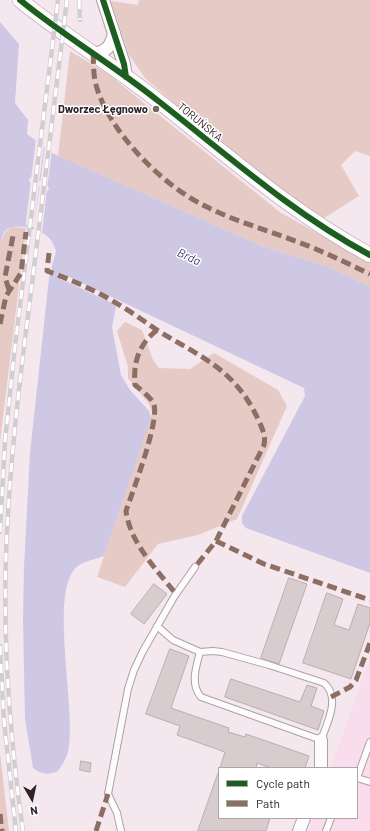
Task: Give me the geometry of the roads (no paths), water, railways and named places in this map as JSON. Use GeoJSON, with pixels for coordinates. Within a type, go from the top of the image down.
{"type":"FeatureCollection","features":[{"type":"Feature","properties":{"kind":"street","name":"TORUŃSKA"},"geometry":{"type":"LineString","coordinates":[[20,0],[58,31],[126,77],[286,202],[326,229],[370,255]]}},
{"type":"Feature","properties":{"kind":"street"},"geometry":{"type":"LineString","coordinates":[[103,0],[126,77]]}},
{"type":"Feature","properties":{"kind":"street"},"geometry":{"type":"LineString","coordinates":[[93,54],[102,53],[109,48],[114,33]]}},
{"type":"Feature","properties":{"kind":"street"},"geometry":{"type":"LineString","coordinates":[[321,740],[321,767]]}},
{"type":"Feature","properties":{"kind":"street"},"geometry":{"type":"LineString","coordinates":[[299,831],[304,819]]}},
{"type":"Feature","properties":{"kind":"lane"},"geometry":{"type":"LineString","coordinates":[[120,831],[117,813],[108,794],[128,689],[134,670],[157,626],[195,567]]}},
{"type":"Feature","properties":{"kind":"lane"},"geometry":{"type":"LineString","coordinates":[[157,626],[173,640],[200,652],[213,650],[222,652],[276,667],[324,683],[329,687],[331,692],[331,708],[321,740],[201,697],[195,688],[194,680],[200,652]]}},
{"type":"Feature","properties":{"kind":"lane"},"geometry":{"type":"LineString","coordinates":[[358,775],[370,742]]}},
{"type":"Feature","properties":{"kind":"lane"},"geometry":{"type":"LineString","coordinates":[[358,778],[370,782]]}},
{"type":"Feature","properties":{"kind":"lane"},"geometry":{"type":"LineString","coordinates":[[326,831],[331,819]]}},
{"type":"Feature","properties":{"kind":"water","name":"Brda"},"geometry":{"type":"Polygon","coordinates":[[[0,22],[19,44],[15,103],[28,120],[27,134],[52,153],[262,246],[329,267],[370,287],[370,573],[246,528],[242,523],[242,516],[305,396],[304,388],[61,273],[57,274],[59,278],[114,304],[116,307],[112,327],[121,375],[130,390],[149,411],[151,418],[104,556],[81,564],[69,579],[65,599],[64,624],[70,734],[68,752],[64,762],[58,771],[48,774],[39,772],[33,768],[25,719],[23,620],[24,566],[30,453],[49,278],[56,251],[52,241],[48,237],[34,229],[21,227],[10,228],[5,231],[0,242],[0,22]],[[32,177],[29,179],[30,182],[47,191],[49,190],[48,186],[32,177]]]}},
{"type":"Feature","properties":{"kind":"railway"},"geometry":{"type":"LineString","coordinates":[[0,532],[5,441],[15,346],[58,0]]}},
{"type":"Feature","properties":{"kind":"railway"},"geometry":{"type":"LineString","coordinates":[[23,831],[14,762],[8,693],[5,590],[7,523],[18,395],[67,0]]}},
{"type":"Feature","properties":{"kind":"railway"},"geometry":{"type":"LineString","coordinates":[[79,0],[80,20]]}},
{"type":"Feature","properties":{"kind":"railway"},"geometry":{"type":"LineString","coordinates":[[0,646],[4,721],[16,831]]}},
{"type":"Feature","properties":{"kind":"place","name":"Dworzec Łęgnowo"},"geometry":{"type":"Point","coordinates":[156,109]}}]}
